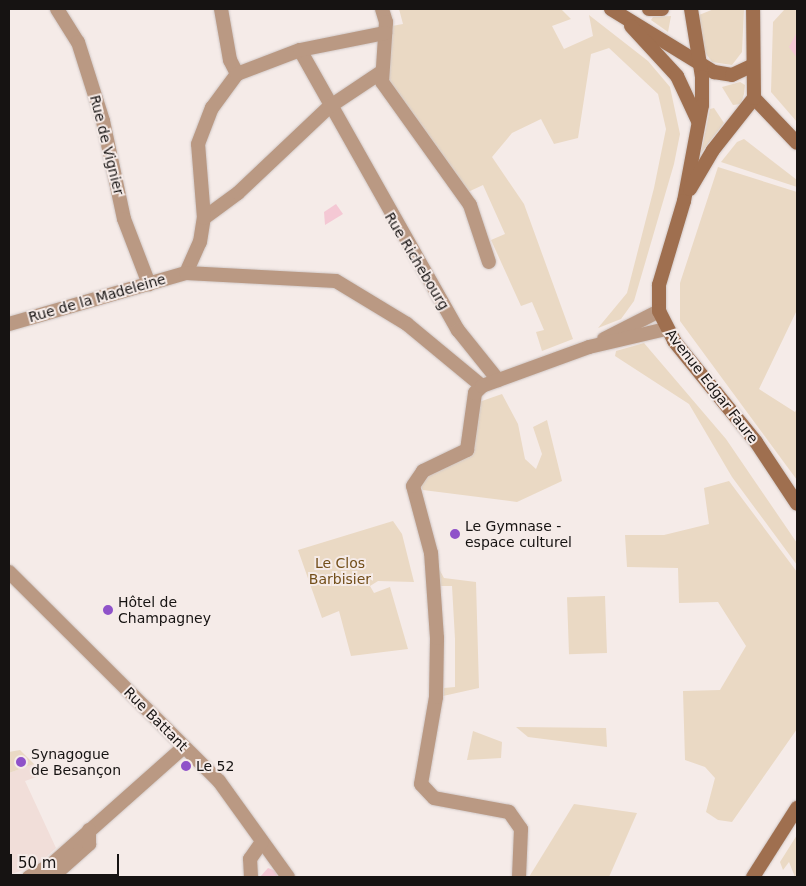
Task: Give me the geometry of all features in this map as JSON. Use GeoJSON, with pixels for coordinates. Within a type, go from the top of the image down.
{"type":"FeatureCollection","features":[{"type":"Feature","properties":{"kind":"main road"},"geometry":{"type":"LineString","coordinates":[[649,9],[662,9]]}},
{"type":"Feature","properties":{"kind":"main road"},"geometry":{"type":"LineString","coordinates":[[684,201],[703,90],[691,9]]}},
{"type":"Feature","properties":{"kind":"main road"},"geometry":{"type":"LineString","coordinates":[[684,201],[713,150],[754,98],[753,9]]}},
{"type":"Feature","properties":{"kind":"main road"},"geometry":{"type":"LineString","coordinates":[[615,12],[721,74],[742,72],[753,65]]}},
{"type":"Feature","properties":{"kind":"main road"},"geometry":{"type":"LineString","coordinates":[[615,12],[677,76],[699,122]]}},
{"type":"Feature","properties":{"kind":"main road"},"geometry":{"type":"LineString","coordinates":[[754,98],[797,142]]}},
{"type":"Feature","properties":{"kind":"main road","name":"Avenue Edgar Faure"},"geometry":{"type":"LineString","coordinates":[[684,201],[660,280],[659,312],[666,329],[756,442],[797,504]]}},
{"type":"Feature","properties":{"kind":"main road"},"geometry":{"type":"LineString","coordinates":[[753,877],[797,808]]}},
{"type":"Feature","properties":{"kind":"street","name":"Rue de Vignier"},"geometry":{"type":"LineString","coordinates":[[57,9],[81,51],[104,121],[124,219],[149,284]]}},
{"type":"Feature","properties":{"kind":"street"},"geometry":{"type":"LineString","coordinates":[[221,9],[230,60],[238,74]]}},
{"type":"Feature","properties":{"kind":"street"},"geometry":{"type":"LineString","coordinates":[[382,9],[385,33],[380,72],[382,82],[470,206],[488,262]]}},
{"type":"Feature","properties":{"kind":"street"},"geometry":{"type":"LineString","coordinates":[[385,33],[300,50],[238,74],[212,108],[198,144],[204,218],[200,242],[186,272],[336,280],[407,324],[482,386]]}},
{"type":"Feature","properties":{"kind":"street","name":"Rue Richebourg"},"geometry":{"type":"LineString","coordinates":[[300,50],[329,107],[458,330],[498,380]]}},
{"type":"Feature","properties":{"kind":"street"},"geometry":{"type":"LineString","coordinates":[[204,218],[238,193],[329,107],[380,72]]}},
{"type":"Feature","properties":{"kind":"street","name":"Rue de la Madeleine"},"geometry":{"type":"LineString","coordinates":[[9,324],[186,272]]}},
{"type":"Feature","properties":{"kind":"street"},"geometry":{"type":"LineString","coordinates":[[519,877],[521,829],[509,812],[434,798],[421,784],[436,697],[437,638],[431,553],[413,486],[423,471],[467,450],[475,393],[482,386],[589,347],[659,312]]}},
{"type":"Feature","properties":{"kind":"street"},"geometry":{"type":"LineString","coordinates":[[589,347],[666,329]]}},
{"type":"Feature","properties":{"kind":"street","name":"Rue Battant"},"geometry":{"type":"LineString","coordinates":[[9,572],[184,747],[238,804],[262,842],[288,877]]}},
{"type":"Feature","properties":{"kind":"street"},"geometry":{"type":"LineString","coordinates":[[30,877],[51,865],[184,747]]}},
{"type":"Feature","properties":{"kind":"street"},"geometry":{"type":"LineString","coordinates":[[52,877],[89,844],[89,830]]}},
{"type":"Feature","properties":{"kind":"street"},"geometry":{"type":"LineString","coordinates":[[251,877],[250,859],[262,842]]}},
{"type":"Feature","properties":{"kind":"shaded area"},"geometry":{"type":"Polygon","coordinates":[[[797,32],[797,58],[789,47],[797,32]]]}},
{"type":"Feature","properties":{"kind":"shaded area"},"geometry":{"type":"Polygon","coordinates":[[[336,204],[343,214],[325,225],[324,212],[336,204]]]}},
{"type":"Feature","properties":{"kind":"shaded area"},"geometry":{"type":"Polygon","coordinates":[[[34,764],[42,775],[25,781],[56,848],[37,865],[9,875],[9,773],[34,764]]]}},
{"type":"Feature","properties":{"kind":"shaded area"},"geometry":{"type":"Polygon","coordinates":[[[268,868],[276,871],[278,877],[260,877],[268,868]]]}},
{"type":"Feature","properties":{"kind":"green space"},"geometry":{"type":"Polygon","coordinates":[[[399,9],[561,9],[571,19],[552,26],[564,49],[593,36],[589,15],[648,61],[670,87],[680,134],[674,164],[634,301],[621,319],[598,328],[627,293],[654,188],[666,129],[658,94],[609,48],[591,54],[578,138],[554,144],[541,119],[512,133],[492,157],[524,204],[573,339],[542,351],[536,332],[544,330],[532,302],[521,306],[491,240],[505,234],[483,185],[468,192],[385,80],[392,26],[403,24],[399,9]]]}},
{"type":"Feature","properties":{"kind":"green space"},"geometry":{"type":"Polygon","coordinates":[[[714,9],[744,9],[742,52],[732,65],[712,62],[704,51],[699,15],[714,9]]]}},
{"type":"Feature","properties":{"kind":"green space"},"geometry":{"type":"Polygon","coordinates":[[[785,9],[797,9],[797,122],[771,92],[773,22],[785,9]]]}},
{"type":"Feature","properties":{"kind":"green space"},"geometry":{"type":"Polygon","coordinates":[[[671,16],[668,32],[651,20],[653,17],[671,16]]]}},
{"type":"Feature","properties":{"kind":"green space"},"geometry":{"type":"Polygon","coordinates":[[[740,82],[745,85],[741,104],[733,105],[722,87],[740,82]]]}},
{"type":"Feature","properties":{"kind":"green space"},"geometry":{"type":"Polygon","coordinates":[[[714,108],[724,123],[701,153],[710,109],[714,108]]]}},
{"type":"Feature","properties":{"kind":"green space"},"geometry":{"type":"Polygon","coordinates":[[[744,139],[797,180],[797,187],[721,162],[737,142],[744,139]]]}},
{"type":"Feature","properties":{"kind":"green space"},"geometry":{"type":"Polygon","coordinates":[[[718,167],[797,192],[797,310],[759,389],[795,412],[797,408],[797,480],[680,321],[680,283],[718,167]]]}},
{"type":"Feature","properties":{"kind":"green space"},"geometry":{"type":"Polygon","coordinates":[[[644,343],[726,439],[797,543],[797,565],[732,477],[689,404],[615,356],[616,351],[644,343]]]}},
{"type":"Feature","properties":{"kind":"green space"},"geometry":{"type":"Polygon","coordinates":[[[502,394],[518,424],[525,459],[536,469],[542,454],[533,427],[547,420],[562,481],[517,502],[423,490],[419,485],[423,477],[473,451],[479,402],[502,394]]]}},
{"type":"Feature","properties":{"kind":"green space"},"geometry":{"type":"Polygon","coordinates":[[[729,481],[797,572],[797,729],[732,822],[718,820],[706,812],[715,778],[705,767],[685,760],[683,691],[720,690],[746,646],[718,602],[679,603],[678,568],[627,567],[625,535],[664,535],[709,524],[704,488],[729,481]]]}},
{"type":"Feature","properties":{"kind":"green space","name":"Le Clos Barbisier"},"geometry":{"type":"Polygon","coordinates":[[[393,521],[402,534],[414,582],[378,581],[370,586],[374,593],[390,587],[408,649],[351,656],[339,611],[322,618],[298,550],[393,521]]]}},
{"type":"Feature","properties":{"kind":"green space"},"geometry":{"type":"Polygon","coordinates":[[[439,569],[444,578],[476,582],[479,688],[443,696],[444,688],[455,687],[455,639],[452,586],[439,586],[439,569]]]}},
{"type":"Feature","properties":{"kind":"green space"},"geometry":{"type":"Polygon","coordinates":[[[605,596],[607,653],[569,654],[567,597],[605,596]]]}},
{"type":"Feature","properties":{"kind":"green space"},"geometry":{"type":"Polygon","coordinates":[[[516,727],[606,728],[607,747],[528,737],[516,727]]]}},
{"type":"Feature","properties":{"kind":"green space"},"geometry":{"type":"Polygon","coordinates":[[[473,731],[502,742],[501,758],[467,760],[473,731]]]}},
{"type":"Feature","properties":{"kind":"green space","name":"Synagogue de Besançon"},"geometry":{"type":"Polygon","coordinates":[[[20,750],[34,764],[9,773],[9,752],[20,750]]]}},
{"type":"Feature","properties":{"kind":"green space"},"geometry":{"type":"Polygon","coordinates":[[[574,804],[637,813],[609,877],[529,877],[574,804]]]}},
{"type":"Feature","properties":{"kind":"green space"},"geometry":{"type":"Polygon","coordinates":[[[797,835],[797,877],[795,877],[789,862],[783,870],[780,862],[797,835]]]}},
{"type":"Feature","properties":{"kind":"place","name":"Le Gymnase - espace culturel"},"geometry":{"type":"Point","coordinates":[455,534]}},
{"type":"Feature","properties":{"kind":"place","name":"Hôtel de Champagney"},"geometry":{"type":"Point","coordinates":[108,610]}},
{"type":"Feature","properties":{"kind":"place","name":"Synagogue de Besançon"},"geometry":{"type":"Point","coordinates":[21,762]}},
{"type":"Feature","properties":{"kind":"place","name":"Le 52"},"geometry":{"type":"Point","coordinates":[186,766]}}]}
